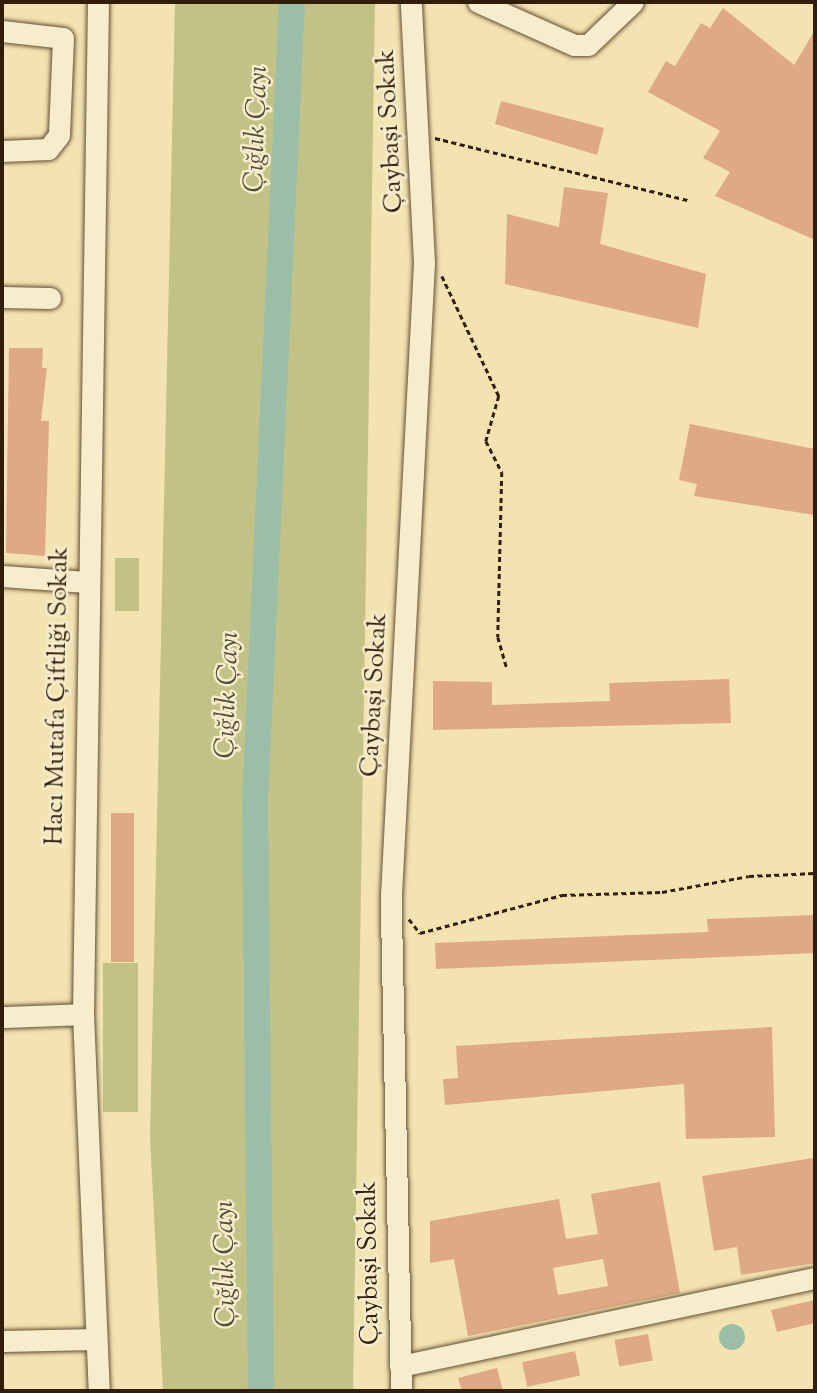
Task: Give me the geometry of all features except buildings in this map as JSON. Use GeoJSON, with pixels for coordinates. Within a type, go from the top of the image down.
{"type":"FeatureCollection","features":[{"type":"Feature","properties":{"kind":"street","name":"Hacı Mutafa Çiftliği Sokak"},"geometry":{"type":"LineString","coordinates":[[98,2],[87,582],[83,1013],[99,1391]]}},
{"type":"Feature","properties":{"kind":"street","name":"Çaybaşi Sokak"},"geometry":{"type":"LineString","coordinates":[[401,1391],[391,895],[424,263],[422,135],[411,2]]}},
{"type":"Feature","properties":{"kind":"street"},"geometry":{"type":"LineString","coordinates":[[478,2],[574,45],[588,45],[633,2]]}},
{"type":"Feature","properties":{"kind":"street"},"geometry":{"type":"LineString","coordinates":[[2,31],[63,38],[59,135],[48,149],[2,151]]}},
{"type":"Feature","properties":{"kind":"street"},"geometry":{"type":"LineString","coordinates":[[2,297],[50,298]]}},
{"type":"Feature","properties":{"kind":"street"},"geometry":{"type":"LineString","coordinates":[[2,576],[87,582]]}},
{"type":"Feature","properties":{"kind":"street"},"geometry":{"type":"LineString","coordinates":[[2,1017],[83,1013]]}},
{"type":"Feature","properties":{"kind":"street"},"geometry":{"type":"LineString","coordinates":[[400,1366],[815,1278]]}},
{"type":"Feature","properties":{"kind":"street"},"geometry":{"type":"LineString","coordinates":[[2,1341],[96,1339]]}},
{"type":"Feature","properties":{"kind":"path"},"geometry":{"type":"LineString","coordinates":[[422,135],[687,200]]}},
{"type":"Feature","properties":{"kind":"path"},"geometry":{"type":"LineString","coordinates":[[424,263],[437,265],[499,396],[486,441],[502,472],[498,636],[507,669]]}},
{"type":"Feature","properties":{"kind":"path"},"geometry":{"type":"LineString","coordinates":[[391,895],[420,933],[562,895],[662,892],[749,876],[815,873]]}},
{"type":"Feature","properties":{"kind":"shaded area"},"geometry":{"type":"Polygon","coordinates":[[[175,2],[375,2],[353,1391],[163,1391],[150,1137],[175,2]]]}},
{"type":"Feature","properties":{"kind":"shaded area"},"geometry":{"type":"Polygon","coordinates":[[[115,558],[139,558],[139,611],[115,611],[115,558]]]}},
{"type":"Feature","properties":{"kind":"shaded area"},"geometry":{"type":"Polygon","coordinates":[[[103,963],[138,963],[138,1112],[103,1112],[103,963]]]}},
{"type":"Feature","properties":{"kind":"shaded area"},"geometry":{"type":"Polygon","coordinates":[[[732,1324],[741,1328],[745,1337],[741,1346],[732,1350],[723,1346],[719,1337],[723,1328],[732,1324]]]}},
{"type":"Feature","properties":{"kind":"waterway","name":"Çığlık Çayı"},"geometry":{"type":"LineString","coordinates":[[261,1391],[255,801],[292,2]]}}]}
